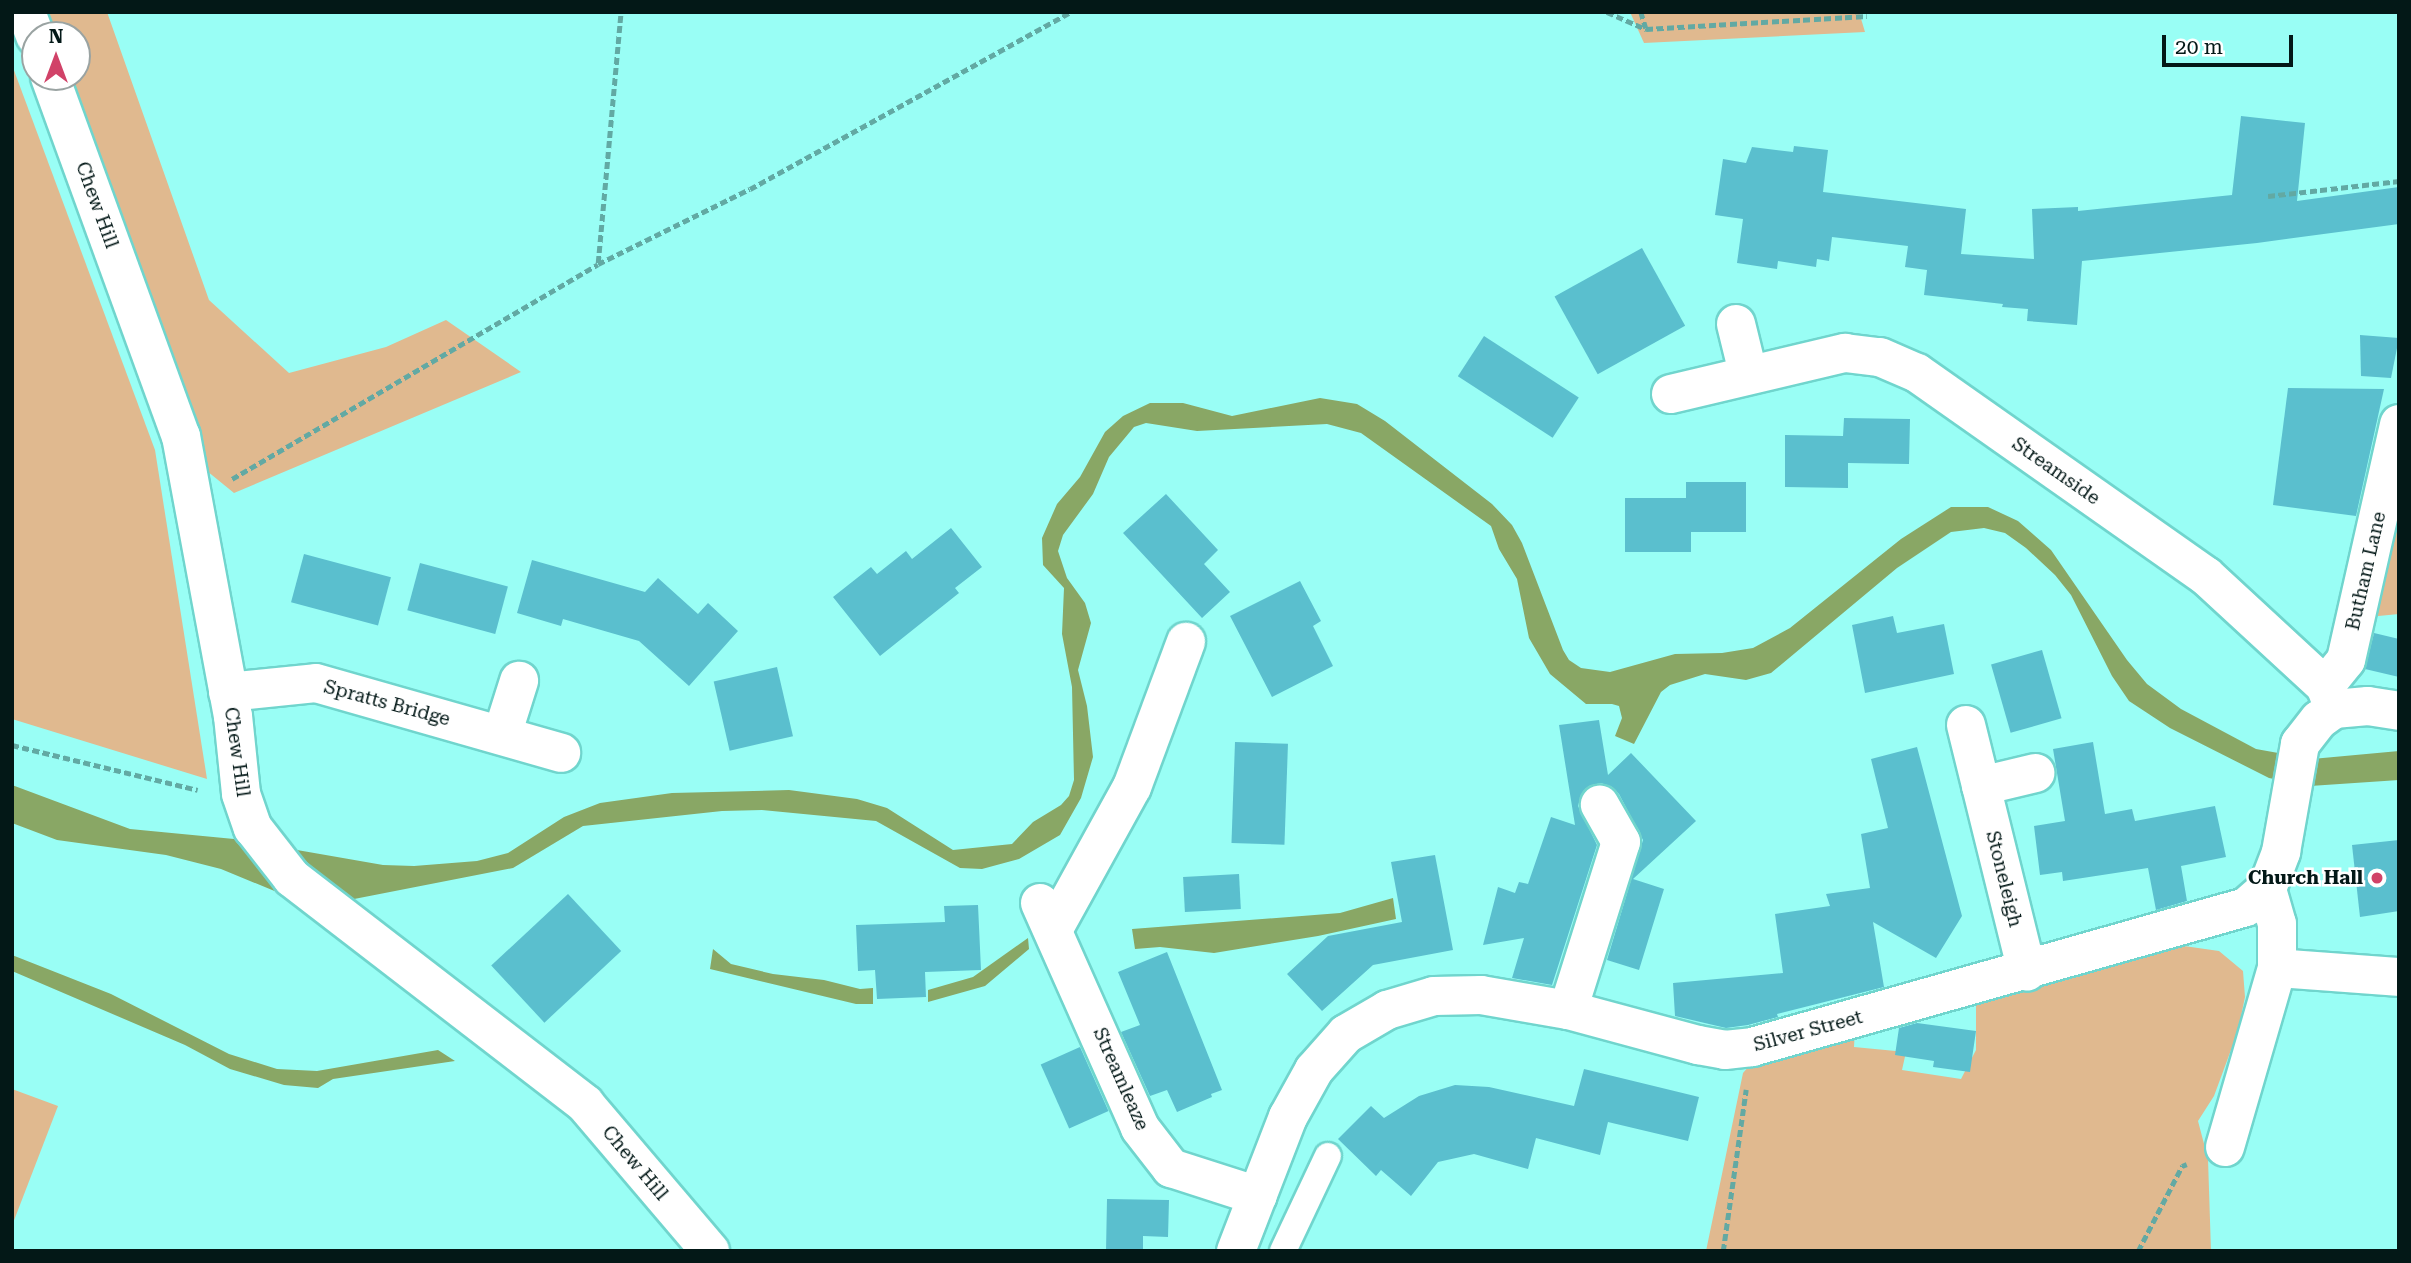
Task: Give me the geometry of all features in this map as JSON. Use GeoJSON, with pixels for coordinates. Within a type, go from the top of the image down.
{"type":"FeatureCollection","features":[{"type":"Feature","properties":{"kind":"street","name":"Chew Hill"},"geometry":{"type":"LineString","coordinates":[[55,91],[181,436],[228,692],[240,783],[253,828],[292,878],[585,1104],[710,1251]]}},
{"type":"Feature","properties":{"kind":"street"},"geometry":{"type":"LineString","coordinates":[[1736,324],[1748,373]]}},
{"type":"Feature","properties":{"kind":"street","name":"Streamside"},"geometry":{"type":"LineString","coordinates":[[1671,394],[1748,373],[1845,353],[1880,357],[1917,373],[2206,576],[2329,697]]}},
{"type":"Feature","properties":{"kind":"street","name":"Butham Lane"},"geometry":{"type":"LineString","coordinates":[[2329,697],[2346,660],[2399,424]]}},
{"type":"Feature","properties":{"kind":"street","name":"Streamleaze"},"geometry":{"type":"LineString","coordinates":[[1186,642],[1132,787],[1046,917],[1140,1128],[1171,1168],[1258,1196]]}},
{"type":"Feature","properties":{"kind":"street"},"geometry":{"type":"LineString","coordinates":[[502,735],[519,681]]}},
{"type":"Feature","properties":{"kind":"street","name":"Spratts Bridge"},"geometry":{"type":"LineString","coordinates":[[228,692],[316,683],[561,753]]}},
{"type":"Feature","properties":{"kind":"street"},"geometry":{"type":"LineString","coordinates":[[2225,1147],[2277,968],[2277,924],[2267,889],[2281,852],[2300,744],[2319,720],[2329,697],[2399,711]]}},
{"type":"Feature","properties":{"kind":"street","name":"Stoneleigh"},"geometry":{"type":"LineString","coordinates":[[1966,725],[2027,972]]}},
{"type":"Feature","properties":{"kind":"street"},"geometry":{"type":"LineString","coordinates":[[1981,786],[2035,773]]}},
{"type":"Feature","properties":{"kind":"street"},"geometry":{"type":"LineString","coordinates":[[1568,1010],[1621,842],[1600,805]]}},
{"type":"Feature","properties":{"kind":"street","name":"Silver Street"},"geometry":{"type":"LineString","coordinates":[[1237,1251],[1288,1117],[1314,1070],[1346,1034],[1387,1010],[1434,996],[1481,995],[1568,1010],[1698,1045],[1725,1050],[1752,1047],[2027,972],[2217,913],[2246,907],[2267,889]]}},
{"type":"Feature","properties":{"kind":"street"},"geometry":{"type":"LineString","coordinates":[[2277,968],[2399,977]]}},
{"type":"Feature","properties":{"kind":"lane"},"geometry":{"type":"LineString","coordinates":[[1283,1251],[1328,1156]]}},
{"type":"Feature","properties":{"kind":"path"},"geometry":{"type":"LineString","coordinates":[[598,264],[621,12]]}},
{"type":"Feature","properties":{"kind":"path"},"geometry":{"type":"LineString","coordinates":[[192,494],[222,485],[598,264],[750,189],[1070,12]]}},
{"type":"Feature","properties":{"kind":"path"},"geometry":{"type":"LineString","coordinates":[[1607,12],[1646,29],[1867,16]]}},
{"type":"Feature","properties":{"kind":"path"},"geometry":{"type":"LineString","coordinates":[[1641,12],[1646,29]]}},
{"type":"Feature","properties":{"kind":"path"},"geometry":{"type":"LineString","coordinates":[[2268,196],[2399,181]]}},
{"type":"Feature","properties":{"kind":"path"},"geometry":{"type":"LineString","coordinates":[[12,745],[206,792],[240,783]]}},
{"type":"Feature","properties":{"kind":"path"},"geometry":{"type":"LineString","coordinates":[[1723,1251],[1752,1047]]}},
{"type":"Feature","properties":{"kind":"path"},"geometry":{"type":"LineString","coordinates":[[2138,1251],[2182,1166],[2225,1147]]}},
{"type":"Feature","properties":{"kind":"shaded area"},"geometry":{"type":"Polygon","coordinates":[[[47,12],[107,12],[209,300],[289,373],[386,347],[446,320],[521,372],[234,493],[207,471],[75,91],[91,91],[91,21],[50,21],[47,12]]]}},
{"type":"Feature","properties":{"kind":"shaded area"},"geometry":{"type":"Polygon","coordinates":[[[1630,12],[1859,12],[1865,32],[1644,43],[1630,12]]]}},
{"type":"Feature","properties":{"kind":"shaded area"},"geometry":{"type":"Polygon","coordinates":[[[12,65],[155,450],[207,779],[12,719],[12,65]]]}},
{"type":"Feature","properties":{"kind":"shaded area"},"geometry":{"type":"Polygon","coordinates":[[[1320,398],[1357,404],[1385,421],[1492,504],[1512,525],[1522,543],[1563,650],[1569,660],[1581,668],[1610,672],[1675,654],[1722,653],[1753,648],[1790,628],[1901,539],[1951,507],[1988,507],[2018,521],[2051,550],[2127,660],[2147,684],[2181,709],[2256,749],[2312,759],[2399,751],[2399,780],[2310,786],[2269,778],[2170,728],[2129,701],[2112,676],[2071,595],[2055,575],[2005,533],[1984,528],[1951,532],[1897,568],[1771,673],[1746,680],[1705,674],[1670,685],[1661,692],[1634,744],[1615,736],[1622,718],[1619,706],[1586,704],[1550,674],[1529,638],[1517,579],[1499,549],[1491,526],[1361,433],[1327,424],[1197,431],[1146,423],[1134,427],[1109,457],[1093,494],[1063,535],[1058,551],[1067,578],[1085,603],[1091,623],[1078,670],[1087,706],[1093,757],[1081,798],[1060,835],[1019,859],[982,869],[960,868],[876,821],[762,810],[722,811],[583,826],[513,868],[349,900],[289,897],[221,869],[166,855],[57,840],[12,823],[12,785],[130,829],[234,839],[383,865],[414,866],[477,861],[508,853],[564,817],[600,803],[672,793],[789,790],[857,799],[887,808],[953,850],[1012,844],[1033,822],[1061,805],[1069,796],[1074,780],[1072,687],[1062,634],[1064,588],[1043,565],[1042,538],[1057,504],[1080,477],[1105,432],[1123,416],[1150,403],[1183,403],[1232,416],[1320,398]]]}},
{"type":"Feature","properties":{"kind":"shaded area"},"geometry":{"type":"Polygon","coordinates":[[[2399,486],[2399,614],[2368,617],[2399,486]]]}},
{"type":"Feature","properties":{"kind":"shaded area"},"geometry":{"type":"Polygon","coordinates":[[[1393,898],[1396,919],[1318,936],[1214,953],[1160,947],[1135,949],[1132,929],[1340,913],[1393,898]]]}},
{"type":"Feature","properties":{"kind":"shaded area"},"geometry":{"type":"Polygon","coordinates":[[[1028,938],[1029,949],[985,986],[928,1002],[928,990],[973,977],[1028,938]]]}},
{"type":"Feature","properties":{"kind":"shaded area"},"geometry":{"type":"Polygon","coordinates":[[[2184,946],[2219,951],[2243,971],[2245,997],[2238,1031],[2214,1096],[2198,1121],[2208,1159],[2211,1251],[1706,1251],[1743,1073],[1756,1058],[1855,1029],[1854,1047],[1906,1052],[1902,1070],[1961,1079],[1976,1050],[1976,993],[2184,946]]]}},
{"type":"Feature","properties":{"kind":"shaded area"},"geometry":{"type":"Polygon","coordinates":[[[713,949],[731,964],[860,989],[873,988],[873,1004],[856,1004],[710,969],[713,949]]]}},
{"type":"Feature","properties":{"kind":"shaded area"},"geometry":{"type":"Polygon","coordinates":[[[12,955],[111,994],[229,1054],[277,1069],[317,1071],[438,1050],[455,1061],[333,1079],[318,1088],[284,1085],[230,1069],[185,1045],[12,971],[12,955]]]}},
{"type":"Feature","properties":{"kind":"shaded area"},"geometry":{"type":"Polygon","coordinates":[[[12,1089],[58,1106],[13,1223],[12,1222],[12,1089]]]}},
{"type":"Feature","properties":{"kind":"building"},"geometry":{"type":"Polygon","coordinates":[[[2241,116],[2305,123],[2297,201],[2399,187],[2399,224],[2257,243],[2082,261],[2077,325],[2027,321],[2028,309],[2002,307],[2003,304],[1924,295],[1927,270],[1905,267],[1908,246],[1832,237],[1829,261],[1817,259],[1816,267],[1778,261],[1777,269],[1737,263],[1743,219],[1715,215],[1723,159],[1746,163],[1752,147],[1793,152],[1794,146],[1828,150],[1823,192],[1966,209],[1961,254],[2034,259],[2032,209],[2078,207],[2078,211],[2232,195],[2241,116]]]}},
{"type":"Feature","properties":{"kind":"building"},"geometry":{"type":"Polygon","coordinates":[[[1642,248],[1685,326],[1598,374],[1555,296],[1642,248]]]}},
{"type":"Feature","properties":{"kind":"building"},"geometry":{"type":"Polygon","coordinates":[[[2360,335],[2399,338],[2391,378],[2361,376],[2360,335]]]}},
{"type":"Feature","properties":{"kind":"building"},"geometry":{"type":"Polygon","coordinates":[[[1484,336],[1579,398],[1553,438],[1458,376],[1484,336]]]}},
{"type":"Feature","properties":{"kind":"building"},"geometry":{"type":"Polygon","coordinates":[[[2288,388],[2384,389],[2356,516],[2273,505],[2288,388]]]}},
{"type":"Feature","properties":{"kind":"building"},"geometry":{"type":"Polygon","coordinates":[[[1844,418],[1910,419],[1909,464],[1848,463],[1848,488],[1785,487],[1785,435],[1843,436],[1844,418]]]}},
{"type":"Feature","properties":{"kind":"building"},"geometry":{"type":"Polygon","coordinates":[[[1686,482],[1746,482],[1746,532],[1691,532],[1691,552],[1625,552],[1625,498],[1686,498],[1686,482]]]}},
{"type":"Feature","properties":{"kind":"building"},"geometry":{"type":"Polygon","coordinates":[[[1166,494],[1218,550],[1204,564],[1230,592],[1202,618],[1123,533],[1166,494]]]}},
{"type":"Feature","properties":{"kind":"building"},"geometry":{"type":"Polygon","coordinates":[[[951,528],[982,567],[955,588],[959,593],[880,656],[833,597],[871,567],[877,574],[906,551],[912,559],[951,528]]]}},
{"type":"Feature","properties":{"kind":"building"},"geometry":{"type":"Polygon","coordinates":[[[304,554],[391,577],[378,626],[291,602],[304,554]]]}},
{"type":"Feature","properties":{"kind":"building"},"geometry":{"type":"Polygon","coordinates":[[[532,560],[645,592],[658,578],[698,614],[708,603],[738,631],[689,686],[639,641],[563,619],[561,626],[517,613],[532,560]]]}},
{"type":"Feature","properties":{"kind":"building"},"geometry":{"type":"Polygon","coordinates":[[[420,563],[508,587],[495,634],[407,610],[420,563]]]}},
{"type":"Feature","properties":{"kind":"building"},"geometry":{"type":"Polygon","coordinates":[[[1300,581],[1321,621],[1313,626],[1333,666],[1272,697],[1230,616],[1300,581]]]}},
{"type":"Feature","properties":{"kind":"building"},"geometry":{"type":"Polygon","coordinates":[[[1893,616],[1897,633],[1944,624],[1954,674],[1865,693],[1852,625],[1893,616]]]}},
{"type":"Feature","properties":{"kind":"building"},"geometry":{"type":"Polygon","coordinates":[[[2374,633],[2399,639],[2399,677],[2365,669],[2374,633]]]}},
{"type":"Feature","properties":{"kind":"building"},"geometry":{"type":"Polygon","coordinates":[[[2042,650],[2062,718],[2011,733],[1991,665],[2042,650]]]}},
{"type":"Feature","properties":{"kind":"building"},"geometry":{"type":"Polygon","coordinates":[[[777,667],[793,736],[730,751],[714,682],[777,667]]]}},
{"type":"Feature","properties":{"kind":"building"},"geometry":{"type":"Polygon","coordinates":[[[1599,720],[1608,775],[1631,753],[1696,821],[1633,879],[1664,889],[1639,970],[1607,960],[1643,840],[1619,794],[1612,787],[1601,783],[1589,786],[1581,795],[1578,806],[1597,845],[1552,985],[1512,978],[1524,938],[1483,945],[1498,887],[1515,893],[1519,882],[1528,884],[1551,817],[1575,825],[1559,725],[1599,720]]]}},
{"type":"Feature","properties":{"kind":"building"},"geometry":{"type":"Polygon","coordinates":[[[1235,742],[1288,744],[1284,845],[1231,843],[1235,742]]]}},
{"type":"Feature","properties":{"kind":"building"},"geometry":{"type":"Polygon","coordinates":[[[2093,742],[2105,814],[2132,809],[2135,821],[2215,806],[2226,857],[2181,866],[2187,901],[2156,910],[2148,868],[2063,881],[2062,872],[2040,875],[2034,826],[2065,821],[2053,749],[2093,742]]]}},
{"type":"Feature","properties":{"kind":"building"},"geometry":{"type":"Polygon","coordinates":[[[1917,747],[1962,916],[1936,958],[1873,922],[1884,987],[1777,1014],[1778,1017],[1748,1025],[1726,1028],[1675,1016],[1673,983],[1783,973],[1775,914],[1830,906],[1826,894],[1870,888],[1861,834],[1888,828],[1871,759],[1917,747]]]}},
{"type":"Feature","properties":{"kind":"building","name":"Church Hall"},"geometry":{"type":"Polygon","coordinates":[[[2399,840],[2399,911],[2360,917],[2352,845],[2399,840]]]}},
{"type":"Feature","properties":{"kind":"building"},"geometry":{"type":"Polygon","coordinates":[[[1435,855],[1453,950],[1373,965],[1322,1011],[1287,974],[1328,936],[1402,922],[1391,862],[1435,855]]]}},
{"type":"Feature","properties":{"kind":"building"},"geometry":{"type":"Polygon","coordinates":[[[1239,874],[1241,909],[1185,912],[1183,877],[1239,874]]]}},
{"type":"Feature","properties":{"kind":"building"},"geometry":{"type":"Polygon","coordinates":[[[568,894],[621,951],[544,1023],[491,966],[568,894]]]}},
{"type":"Feature","properties":{"kind":"building"},"geometry":{"type":"Polygon","coordinates":[[[978,905],[981,970],[925,972],[926,997],[877,999],[875,970],[858,971],[856,925],[945,922],[944,906],[978,905]]]}},
{"type":"Feature","properties":{"kind":"building"},"geometry":{"type":"Polygon","coordinates":[[[1167,952],[1222,1090],[1177,1112],[1167,1090],[1150,1096],[1121,1032],[1140,1025],[1118,972],[1167,952]]]}},
{"type":"Feature","properties":{"kind":"building"},"geometry":{"type":"Polygon","coordinates":[[[1917,1023],[1976,1031],[1970,1072],[1933,1067],[1934,1061],[1895,1055],[1899,1028],[1917,1023]]]}},
{"type":"Feature","properties":{"kind":"building"},"geometry":{"type":"Polygon","coordinates":[[[1080,1047],[1108,1111],[1069,1128],[1041,1064],[1080,1047]]]}},
{"type":"Feature","properties":{"kind":"building"},"geometry":{"type":"Polygon","coordinates":[[[1584,1069],[1699,1097],[1688,1141],[1608,1122],[1600,1155],[1536,1138],[1528,1169],[1474,1154],[1438,1162],[1411,1196],[1381,1170],[1376,1176],[1338,1139],[1371,1106],[1384,1118],[1419,1096],[1455,1085],[1489,1087],[1574,1106],[1584,1069]]]}},
{"type":"Feature","properties":{"kind":"building"},"geometry":{"type":"Polygon","coordinates":[[[1107,1199],[1169,1200],[1168,1237],[1143,1236],[1143,1251],[1106,1251],[1107,1199]]]}},
{"type":"Feature","properties":{"kind":"place","name":"Church Hall"},"geometry":{"type":"Point","coordinates":[2377,878]}}]}
